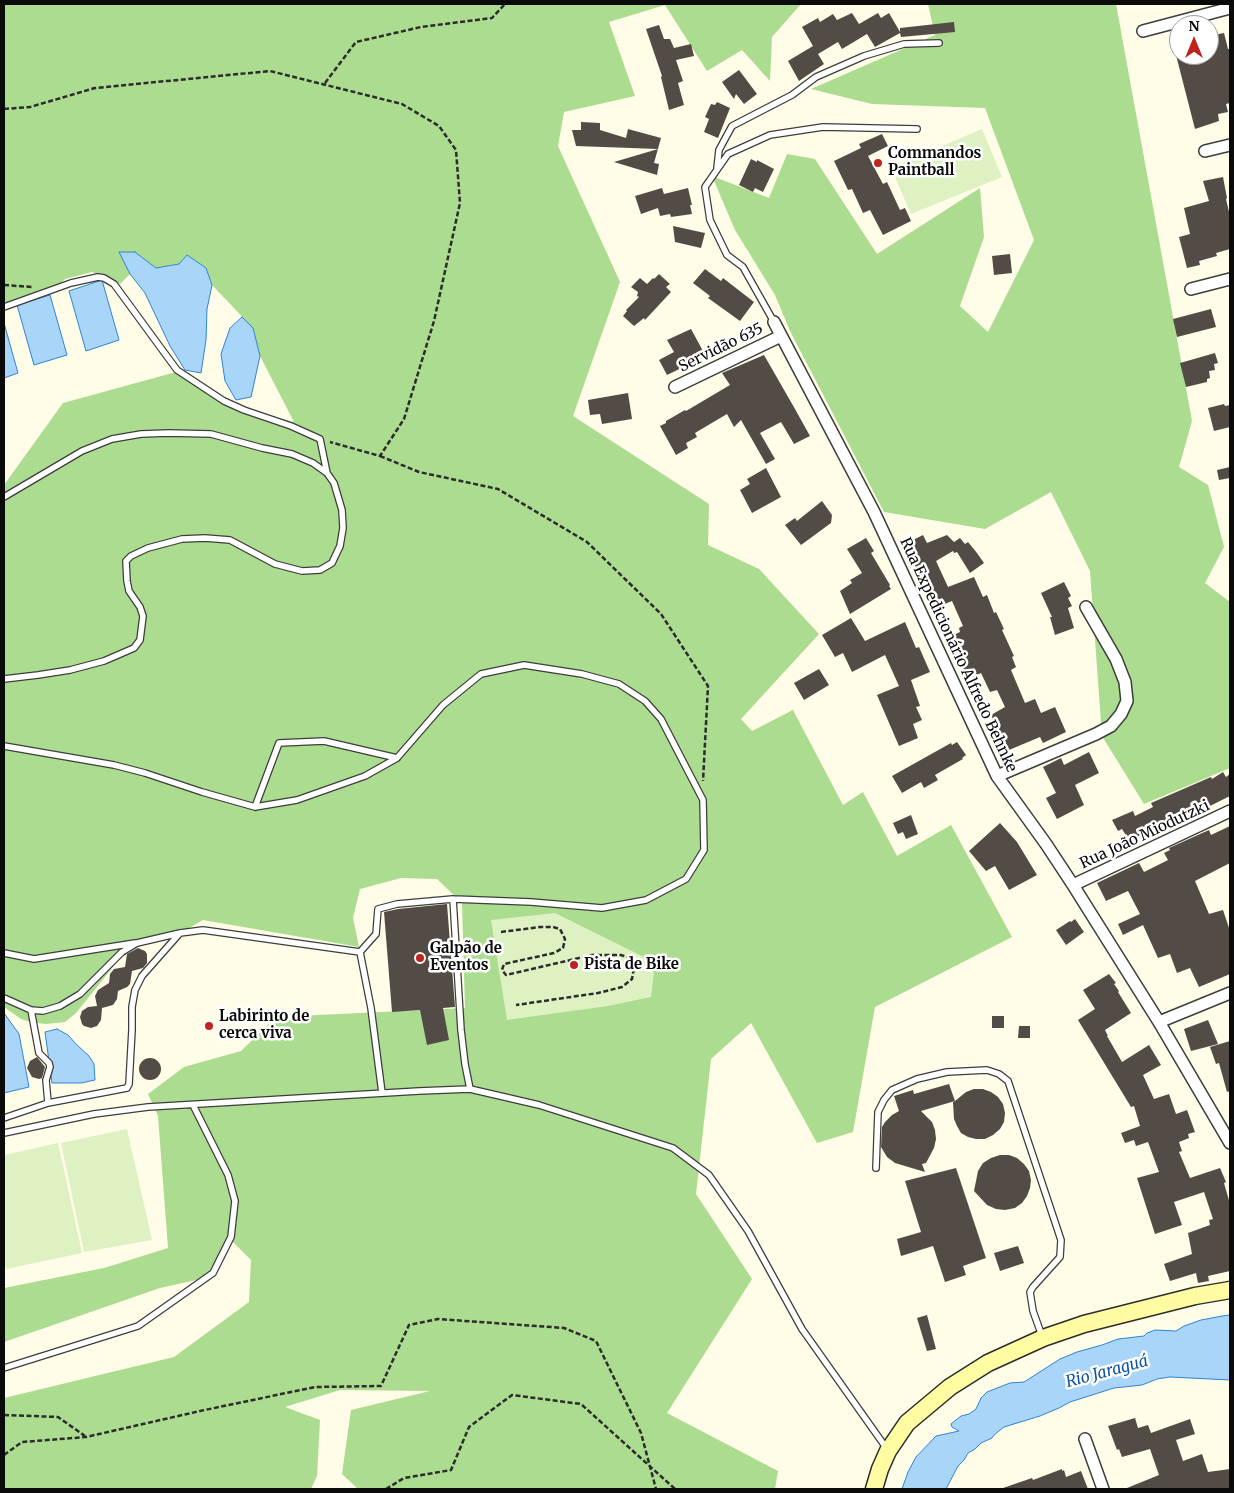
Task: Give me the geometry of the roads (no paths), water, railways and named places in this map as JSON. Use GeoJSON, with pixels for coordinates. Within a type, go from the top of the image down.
{"type":"FeatureCollection","features":[{"type":"Feature","properties":{"kind":"main road"},"geometry":{"type":"LineString","coordinates":[[874,1489],[888,1451],[907,1423],[950,1387],[988,1363],[1043,1338],[1084,1324],[1195,1296],[1230,1290]]}},
{"type":"Feature","properties":{"kind":"street"},"geometry":{"type":"LineString","coordinates":[[1143,31],[1230,8]]}},
{"type":"Feature","properties":{"kind":"street"},"geometry":{"type":"LineString","coordinates":[[1205,151],[1230,145]]}},
{"type":"Feature","properties":{"kind":"street"},"geometry":{"type":"LineString","coordinates":[[1191,289],[1230,279]]}},
{"type":"Feature","properties":{"kind":"street","name":"Rua Expedicionário Alfredo Behnke"},"geometry":{"type":"LineString","coordinates":[[774,322],[874,512],[997,776],[1073,885],[1159,1022],[1230,1143]]}},
{"type":"Feature","properties":{"kind":"street","name":"Servidão 635"},"geometry":{"type":"LineString","coordinates":[[675,387],[781,336]]}},
{"type":"Feature","properties":{"kind":"street"},"geometry":{"type":"LineString","coordinates":[[997,776],[1096,734],[1111,726],[1122,714],[1127,701],[1125,682],[1116,659],[1086,607]]}},
{"type":"Feature","properties":{"kind":"street","name":"Rua João Miodutzki"},"geometry":{"type":"LineString","coordinates":[[1073,885],[1230,811]]}},
{"type":"Feature","properties":{"kind":"street"},"geometry":{"type":"LineString","coordinates":[[1159,1022],[1230,993]]}},
{"type":"Feature","properties":{"kind":"street"},"geometry":{"type":"LineString","coordinates":[[1085,1439],[1103,1489]]}},
{"type":"Feature","properties":{"kind":"lane"},"geometry":{"type":"LineString","coordinates":[[717,171],[719,150],[732,126],[792,96],[816,77],[864,56],[904,44],[939,43]]}},
{"type":"Feature","properties":{"kind":"lane"},"geometry":{"type":"LineString","coordinates":[[774,322],[743,267],[727,255],[710,220],[705,187],[728,154],[770,135],[823,127],[917,129]]}},
{"type":"Feature","properties":{"kind":"lane"},"geometry":{"type":"LineString","coordinates":[[4,307],[71,283],[98,277],[104,278],[114,284],[177,370],[224,401],[320,439],[327,473]]}},
{"type":"Feature","properties":{"kind":"lane"},"geometry":{"type":"LineString","coordinates":[[4,497],[82,451],[112,439],[142,434],[211,434],[292,454],[314,462],[334,482],[342,510],[340,546],[332,563],[320,570],[302,571],[276,564],[230,540],[205,538],[182,539],[148,548],[131,556],[126,561],[127,581],[129,591],[140,607],[143,616],[140,640],[134,648],[104,661],[70,670],[4,679]]}},
{"type":"Feature","properties":{"kind":"lane"},"geometry":{"type":"LineString","coordinates":[[4,746],[114,765],[255,807],[297,800],[365,776],[397,758],[443,705],[482,674],[524,665],[582,674],[619,684],[645,701],[661,719],[702,800],[704,850],[686,879],[646,900],[602,908],[531,902],[453,899],[397,904],[378,909],[376,934],[360,952]]}},
{"type":"Feature","properties":{"kind":"lane"},"geometry":{"type":"LineString","coordinates":[[255,807],[279,743],[324,741],[397,758]]}},
{"type":"Feature","properties":{"kind":"lane"},"geometry":{"type":"LineString","coordinates":[[453,899],[461,1030],[470,1089]]}},
{"type":"Feature","properties":{"kind":"lane"},"geometry":{"type":"LineString","coordinates":[[4,953],[34,959],[137,943],[180,933],[203,930],[360,952]]}},
{"type":"Feature","properties":{"kind":"lane"},"geometry":{"type":"LineString","coordinates":[[4,1118],[48,1103],[127,1088],[129,1084],[134,990],[142,976],[180,933]]}},
{"type":"Feature","properties":{"kind":"lane"},"geometry":{"type":"LineString","coordinates":[[4,998],[32,1010],[43,1011],[60,1006],[80,994],[122,952],[137,943]]}},
{"type":"Feature","properties":{"kind":"lane"},"geometry":{"type":"LineString","coordinates":[[360,952],[371,1008],[382,1093]]}},
{"type":"Feature","properties":{"kind":"lane"},"geometry":{"type":"LineString","coordinates":[[32,1010],[39,1053],[49,1063],[50,1067],[46,1080],[48,1103]]}},
{"type":"Feature","properties":{"kind":"lane"},"geometry":{"type":"LineString","coordinates":[[876,1168],[878,1112],[892,1090],[917,1079],[947,1072],[987,1070],[998,1074],[1008,1081],[1060,1240],[1060,1257],[1030,1292],[1033,1311],[1043,1338]]}},
{"type":"Feature","properties":{"kind":"lane"},"geometry":{"type":"LineString","coordinates":[[4,1133],[94,1114],[148,1108],[470,1089],[539,1105],[673,1148],[709,1175],[748,1231],[802,1329],[888,1451]]}},
{"type":"Feature","properties":{"kind":"lane"},"geometry":{"type":"LineString","coordinates":[[4,1368],[138,1326],[213,1273],[231,1237],[235,1201],[228,1175],[193,1105]]}},
{"type":"Feature","properties":{"kind":"water"},"geometry":{"type":"Polygon","coordinates":[[[119,252],[135,252],[156,268],[179,264],[187,255],[206,268],[212,285],[207,309],[206,340],[201,373],[185,370],[170,346],[145,293],[130,274],[119,252]]]}},
{"type":"Feature","properties":{"kind":"water"},"geometry":{"type":"Polygon","coordinates":[[[102,280],[119,340],[86,351],[69,291],[102,280]]]}},
{"type":"Feature","properties":{"kind":"water"},"geometry":{"type":"Polygon","coordinates":[[[50,295],[67,355],[34,365],[17,305],[50,295]]]}},
{"type":"Feature","properties":{"kind":"water"},"geometry":{"type":"Polygon","coordinates":[[[242,317],[253,328],[260,356],[251,397],[236,400],[225,381],[221,354],[230,328],[242,317]]]}},
{"type":"Feature","properties":{"kind":"water"},"geometry":{"type":"Polygon","coordinates":[[[4,323],[18,373],[4,378],[4,323]]]}},
{"type":"Feature","properties":{"kind":"water"},"geometry":{"type":"Polygon","coordinates":[[[4,1013],[19,1034],[29,1087],[4,1093],[4,1013]]]}},
{"type":"Feature","properties":{"kind":"water"},"geometry":{"type":"Polygon","coordinates":[[[57,1029],[68,1035],[89,1056],[94,1064],[95,1080],[81,1083],[52,1083],[45,1032],[57,1029]]]}},
{"type":"Feature","properties":{"kind":"water","name":"Rio Jaraguá"},"geometry":{"type":"Polygon","coordinates":[[[1230,1315],[1230,1380],[1170,1377],[1157,1379],[1142,1385],[1114,1388],[1070,1402],[1040,1416],[1004,1427],[992,1438],[981,1443],[968,1453],[958,1466],[946,1489],[902,1489],[916,1457],[936,1436],[959,1431],[952,1427],[951,1424],[961,1416],[969,1414],[976,1409],[981,1398],[987,1392],[1010,1383],[1024,1382],[1060,1359],[1118,1339],[1144,1336],[1155,1330],[1176,1331],[1201,1320],[1230,1315]]]}},
{"type":"Feature","properties":{"kind":"place","name":"Commandos Paintball"},"geometry":{"type":"Point","coordinates":[878,163]}},
{"type":"Feature","properties":{"kind":"place","name":"Galpão de Eventos"},"geometry":{"type":"Point","coordinates":[420,958]}},
{"type":"Feature","properties":{"kind":"place","name":"Pista de Bike"},"geometry":{"type":"Point","coordinates":[574,965]}},
{"type":"Feature","properties":{"kind":"place","name":"Labirinto de cerca viva"},"geometry":{"type":"Point","coordinates":[209,1026]}}]}
